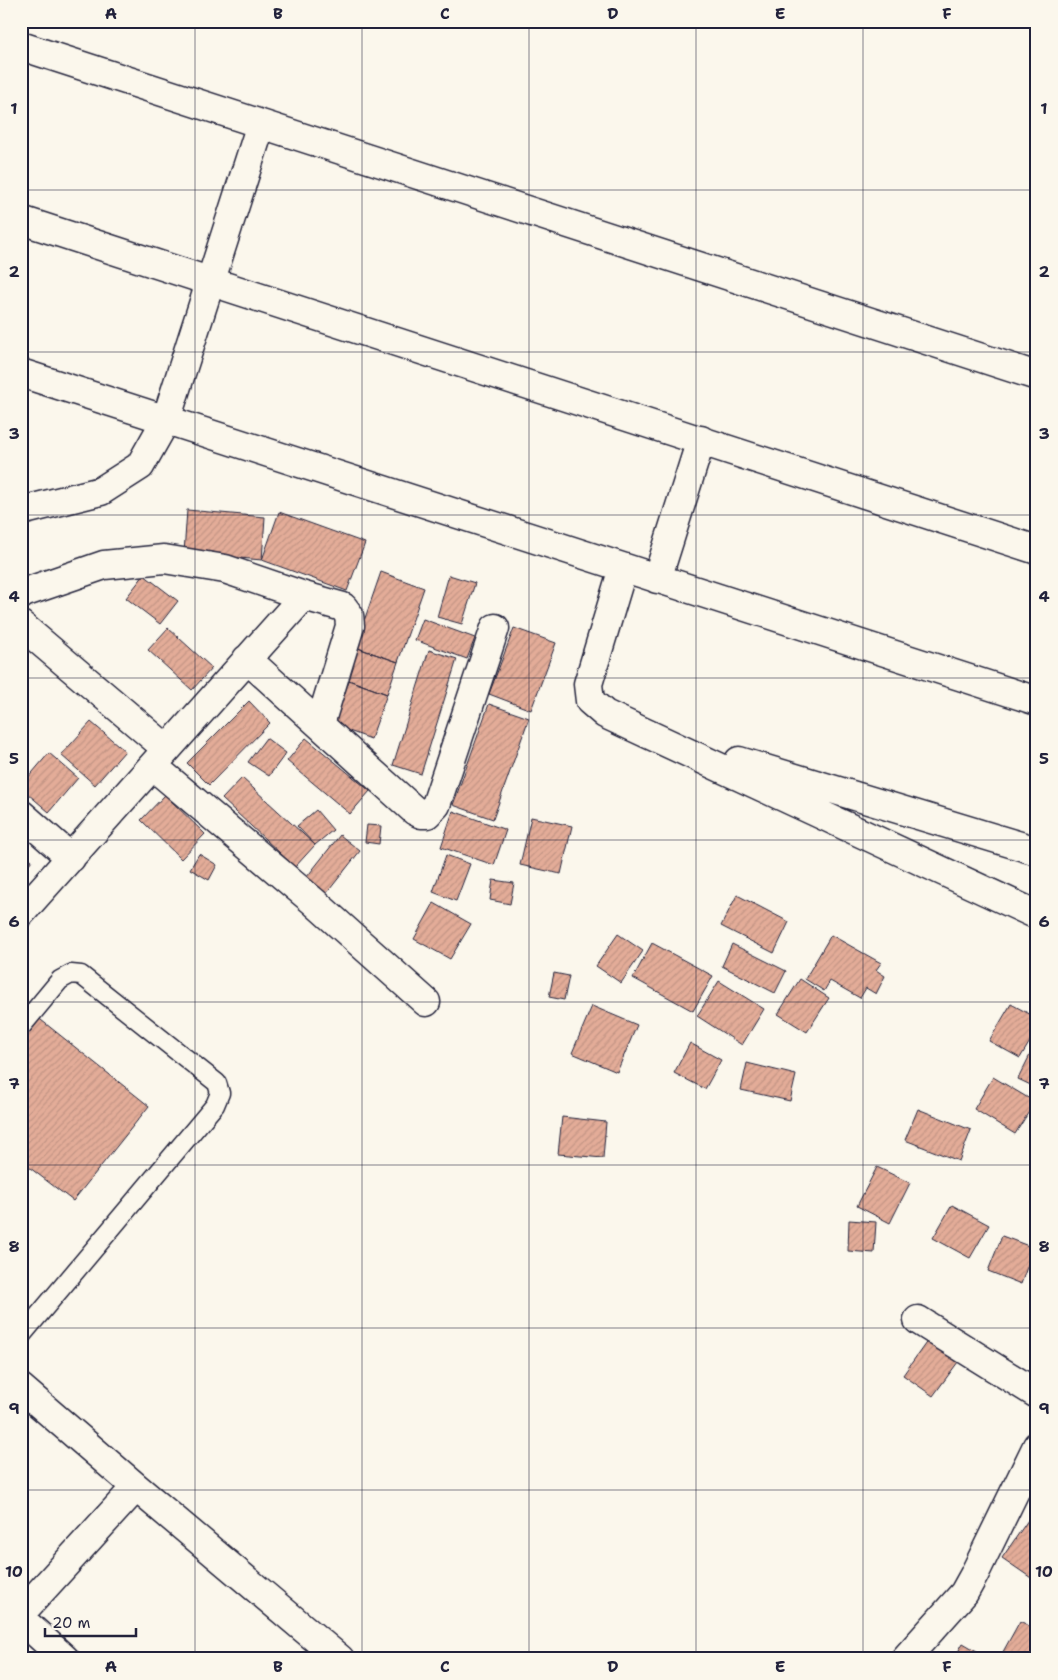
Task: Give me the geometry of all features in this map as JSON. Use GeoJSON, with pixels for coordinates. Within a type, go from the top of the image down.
{"type":"FeatureCollection","features":[{"type":"Feature","properties":{"kind":"street"},"geometry":{"type":"LineString","coordinates":[[21,46],[1037,376]]}},
{"type":"Feature","properties":{"kind":"street"},"geometry":{"type":"LineString","coordinates":[[21,511],[101,492],[140,466],[166,420],[261,124]]}},
{"type":"Feature","properties":{"kind":"street"},"geometry":{"type":"LineString","coordinates":[[21,220],[1037,550]]}},
{"type":"Feature","properties":{"kind":"street"},"geometry":{"type":"LineString","coordinates":[[21,373],[1037,701]]}},
{"type":"Feature","properties":{"kind":"street"},"geometry":{"type":"LineString","coordinates":[[657,578],[701,440]]}},
{"type":"Feature","properties":{"kind":"street"},"geometry":{"type":"LineString","coordinates":[[21,595],[104,565],[164,559],[225,569],[343,607],[349,615],[350,626],[320,724]]}},
{"type":"Feature","properties":{"kind":"street"},"geometry":{"type":"LineString","coordinates":[[624,568],[588,684],[590,701],[605,714],[1037,915]]}},
{"type":"Feature","properties":{"kind":"street"},"geometry":{"type":"LineString","coordinates":[[21,913],[304,596]]}},
{"type":"Feature","properties":{"kind":"street"},"geometry":{"type":"LineString","coordinates":[[21,625],[313,901],[426,1002]]}},
{"type":"Feature","properties":{"kind":"street"},"geometry":{"type":"LineString","coordinates":[[247,659],[416,811],[421,814],[427,814],[436,805],[495,628]]}},
{"type":"Feature","properties":{"kind":"street"},"geometry":{"type":"LineString","coordinates":[[647,734],[1037,850]]}},
{"type":"Feature","properties":{"kind":"street"},"geometry":{"type":"LineString","coordinates":[[21,814],[71,858]]}},
{"type":"Feature","properties":{"kind":"street"},"geometry":{"type":"LineString","coordinates":[[918,1320],[1037,1394]]}},
{"type":"Feature","properties":{"kind":"street"},"geometry":{"type":"LineString","coordinates":[[21,1388],[340,1659]]}},
{"type":"Feature","properties":{"kind":"street"},"geometry":{"type":"LineString","coordinates":[[907,1658],[964,1593],[1037,1446]]}},
{"type":"Feature","properties":{"kind":"street"},"geometry":{"type":"LineString","coordinates":[[21,1613],[136,1487]]}},
{"type":"Feature","properties":{"kind":"street"},"geometry":{"type":"LineString","coordinates":[[21,1619],[65,1659]]}},
{"type":"Feature","properties":{"kind":"lane"},"geometry":{"type":"LineString","coordinates":[[21,1027],[60,980],[71,974],[81,975],[217,1083],[220,1092],[215,1105],[21,1336]]}},
{"type":"Feature","properties":{"kind":"building"},"geometry":{"type":"Polygon","coordinates":[[[187,510],[265,517],[262,560],[184,553],[187,510]]]}},
{"type":"Feature","properties":{"kind":"building"},"geometry":{"type":"Polygon","coordinates":[[[279,512],[365,543],[347,591],[262,560],[279,512]]]}},
{"type":"Feature","properties":{"kind":"building"},"geometry":{"type":"Polygon","coordinates":[[[381,572],[424,588],[398,662],[355,647],[381,572]]]}},
{"type":"Feature","properties":{"kind":"building"},"geometry":{"type":"Polygon","coordinates":[[[144,575],[178,601],[160,624],[126,598],[144,575]]]}},
{"type":"Feature","properties":{"kind":"building"},"geometry":{"type":"Polygon","coordinates":[[[449,575],[475,583],[462,624],[437,617],[449,575]]]}},
{"type":"Feature","properties":{"kind":"building"},"geometry":{"type":"Polygon","coordinates":[[[423,619],[475,638],[467,659],[415,640],[423,619]]]}},
{"type":"Feature","properties":{"kind":"building"},"geometry":{"type":"Polygon","coordinates":[[[168,628],[212,668],[192,690],[148,650],[168,628]]]}},
{"type":"Feature","properties":{"kind":"building"},"geometry":{"type":"Polygon","coordinates":[[[514,628],[556,643],[531,710],[489,694],[514,628]]]}},
{"type":"Feature","properties":{"kind":"building"},"geometry":{"type":"Polygon","coordinates":[[[355,647],[398,662],[387,694],[343,678],[355,647]]]}},
{"type":"Feature","properties":{"kind":"building"},"geometry":{"type":"Polygon","coordinates":[[[429,650],[457,659],[421,774],[393,765],[429,650]]]}},
{"type":"Feature","properties":{"kind":"building"},"geometry":{"type":"Polygon","coordinates":[[[343,678],[387,694],[371,739],[327,723],[343,678]]]}},
{"type":"Feature","properties":{"kind":"building"},"geometry":{"type":"Polygon","coordinates":[[[249,701],[270,723],[209,785],[187,763],[249,701]]]}},
{"type":"Feature","properties":{"kind":"building"},"geometry":{"type":"Polygon","coordinates":[[[489,704],[529,718],[493,819],[453,805],[489,704]]]}},
{"type":"Feature","properties":{"kind":"building"},"geometry":{"type":"Polygon","coordinates":[[[91,722],[125,751],[95,785],[61,755],[91,722]]]}},
{"type":"Feature","properties":{"kind":"building"},"geometry":{"type":"Polygon","coordinates":[[[266,738],[286,753],[269,776],[248,762],[266,738]]]}},
{"type":"Feature","properties":{"kind":"building"},"geometry":{"type":"Polygon","coordinates":[[[306,738],[370,791],[350,814],[287,761],[306,738]]]}},
{"type":"Feature","properties":{"kind":"building"},"geometry":{"type":"Polygon","coordinates":[[[49,753],[78,778],[49,812],[21,786],[49,753]]]}},
{"type":"Feature","properties":{"kind":"building"},"geometry":{"type":"Polygon","coordinates":[[[242,778],[315,845],[295,867],[222,799],[242,778]]]}},
{"type":"Feature","properties":{"kind":"building"},"geometry":{"type":"Polygon","coordinates":[[[165,795],[205,834],[181,859],[141,820],[165,795]]]}},
{"type":"Feature","properties":{"kind":"building"},"geometry":{"type":"Polygon","coordinates":[[[316,810],[333,830],[315,845],[297,826],[316,810]]]}},
{"type":"Feature","properties":{"kind":"building"},"geometry":{"type":"Polygon","coordinates":[[[453,811],[506,830],[494,865],[441,847],[453,811]]]}},
{"type":"Feature","properties":{"kind":"building"},"geometry":{"type":"Polygon","coordinates":[[[531,817],[572,826],[561,874],[520,865],[531,817]]]}},
{"type":"Feature","properties":{"kind":"building"},"geometry":{"type":"Polygon","coordinates":[[[367,825],[381,826],[379,844],[365,842],[367,825]]]}},
{"type":"Feature","properties":{"kind":"building"},"geometry":{"type":"Polygon","coordinates":[[[340,835],[360,851],[326,894],[306,878],[340,835]]]}},
{"type":"Feature","properties":{"kind":"building"},"geometry":{"type":"Polygon","coordinates":[[[21,851],[32,860],[21,874],[21,851]]]}},
{"type":"Feature","properties":{"kind":"building"},"geometry":{"type":"Polygon","coordinates":[[[199,854],[217,865],[209,880],[190,869],[199,854]]]}},
{"type":"Feature","properties":{"kind":"building"},"geometry":{"type":"Polygon","coordinates":[[[446,855],[470,864],[456,901],[433,892],[446,855]]]}},
{"type":"Feature","properties":{"kind":"building"},"geometry":{"type":"Polygon","coordinates":[[[493,880],[514,883],[510,904],[490,900],[493,880]]]}},
{"type":"Feature","properties":{"kind":"building"},"geometry":{"type":"Polygon","coordinates":[[[737,895],[789,922],[774,953],[721,926],[737,895]]]}},
{"type":"Feature","properties":{"kind":"building"},"geometry":{"type":"Polygon","coordinates":[[[434,903],[471,924],[450,959],[414,939],[434,903]]]}},
{"type":"Feature","properties":{"kind":"building"},"geometry":{"type":"Polygon","coordinates":[[[618,934],[643,951],[621,983],[596,966],[618,934]]]}},
{"type":"Feature","properties":{"kind":"building"},"geometry":{"type":"Polygon","coordinates":[[[831,935],[881,963],[876,970],[885,976],[876,994],[866,988],[860,998],[830,981],[824,991],[805,979],[831,935]]]}},
{"type":"Feature","properties":{"kind":"building"},"geometry":{"type":"Polygon","coordinates":[[[652,943],[713,976],[693,1011],[633,978],[652,943]]]}},
{"type":"Feature","properties":{"kind":"building"},"geometry":{"type":"Polygon","coordinates":[[[732,944],[786,971],[775,993],[722,966],[732,944]]]}},
{"type":"Feature","properties":{"kind":"building"},"geometry":{"type":"Polygon","coordinates":[[[554,973],[569,976],[564,1000],[549,997],[554,973]]]}},
{"type":"Feature","properties":{"kind":"building"},"geometry":{"type":"Polygon","coordinates":[[[800,979],[829,998],[807,1032],[778,1014],[800,979]]]}},
{"type":"Feature","properties":{"kind":"building"},"geometry":{"type":"Polygon","coordinates":[[[719,981],[764,1009],[742,1045],[697,1016],[719,981]]]}},
{"type":"Feature","properties":{"kind":"building"},"geometry":{"type":"Polygon","coordinates":[[[1011,1004],[1037,1018],[1037,1030],[1020,1058],[989,1041],[1011,1004]]]}},
{"type":"Feature","properties":{"kind":"building"},"geometry":{"type":"Polygon","coordinates":[[[592,1006],[637,1025],[617,1072],[572,1053],[592,1006]]]}},
{"type":"Feature","properties":{"kind":"building"},"geometry":{"type":"Polygon","coordinates":[[[36,1016],[149,1106],[73,1201],[21,1161],[21,1034],[36,1016]]]}},
{"type":"Feature","properties":{"kind":"building"},"geometry":{"type":"Polygon","coordinates":[[[1037,1041],[1037,1088],[1018,1079],[1037,1041]]]}},
{"type":"Feature","properties":{"kind":"building"},"geometry":{"type":"Polygon","coordinates":[[[690,1043],[721,1060],[705,1089],[674,1073],[690,1043]]]}},
{"type":"Feature","properties":{"kind":"building"},"geometry":{"type":"Polygon","coordinates":[[[747,1063],[796,1075],[790,1101],[741,1090],[747,1063]]]}},
{"type":"Feature","properties":{"kind":"building"},"geometry":{"type":"Polygon","coordinates":[[[993,1077],[1035,1102],[1015,1134],[974,1109],[993,1077]]]}},
{"type":"Feature","properties":{"kind":"building"},"geometry":{"type":"Polygon","coordinates":[[[918,1109],[971,1130],[959,1161],[905,1140],[918,1109]]]}},
{"type":"Feature","properties":{"kind":"building"},"geometry":{"type":"Polygon","coordinates":[[[562,1117],[606,1122],[603,1158],[558,1154],[562,1117]]]}},
{"type":"Feature","properties":{"kind":"building"},"geometry":{"type":"Polygon","coordinates":[[[877,1167],[910,1183],[890,1223],[857,1206],[877,1167]]]}},
{"type":"Feature","properties":{"kind":"building"},"geometry":{"type":"Polygon","coordinates":[[[952,1205],[989,1225],[970,1258],[933,1238],[952,1205]]]}},
{"type":"Feature","properties":{"kind":"building"},"geometry":{"type":"Polygon","coordinates":[[[849,1220],[876,1222],[874,1253],[848,1251],[849,1220]]]}},
{"type":"Feature","properties":{"kind":"building"},"geometry":{"type":"Polygon","coordinates":[[[1002,1236],[1034,1248],[1021,1284],[988,1271],[1002,1236]]]}},
{"type":"Feature","properties":{"kind":"building"},"geometry":{"type":"Polygon","coordinates":[[[928,1340],[958,1362],[933,1396],[903,1375],[928,1340]]]}},
{"type":"Feature","properties":{"kind":"building"},"geometry":{"type":"Polygon","coordinates":[[[1037,1507],[1037,1582],[1002,1558],[1037,1507]]]}},
{"type":"Feature","properties":{"kind":"building"},"geometry":{"type":"Polygon","coordinates":[[[1020,1621],[1037,1630],[1037,1659],[999,1659],[1020,1621]]]}},
{"type":"Feature","properties":{"kind":"building"},"geometry":{"type":"Polygon","coordinates":[[[963,1643],[982,1654],[980,1659],[954,1659],[963,1643]]]}}]}
